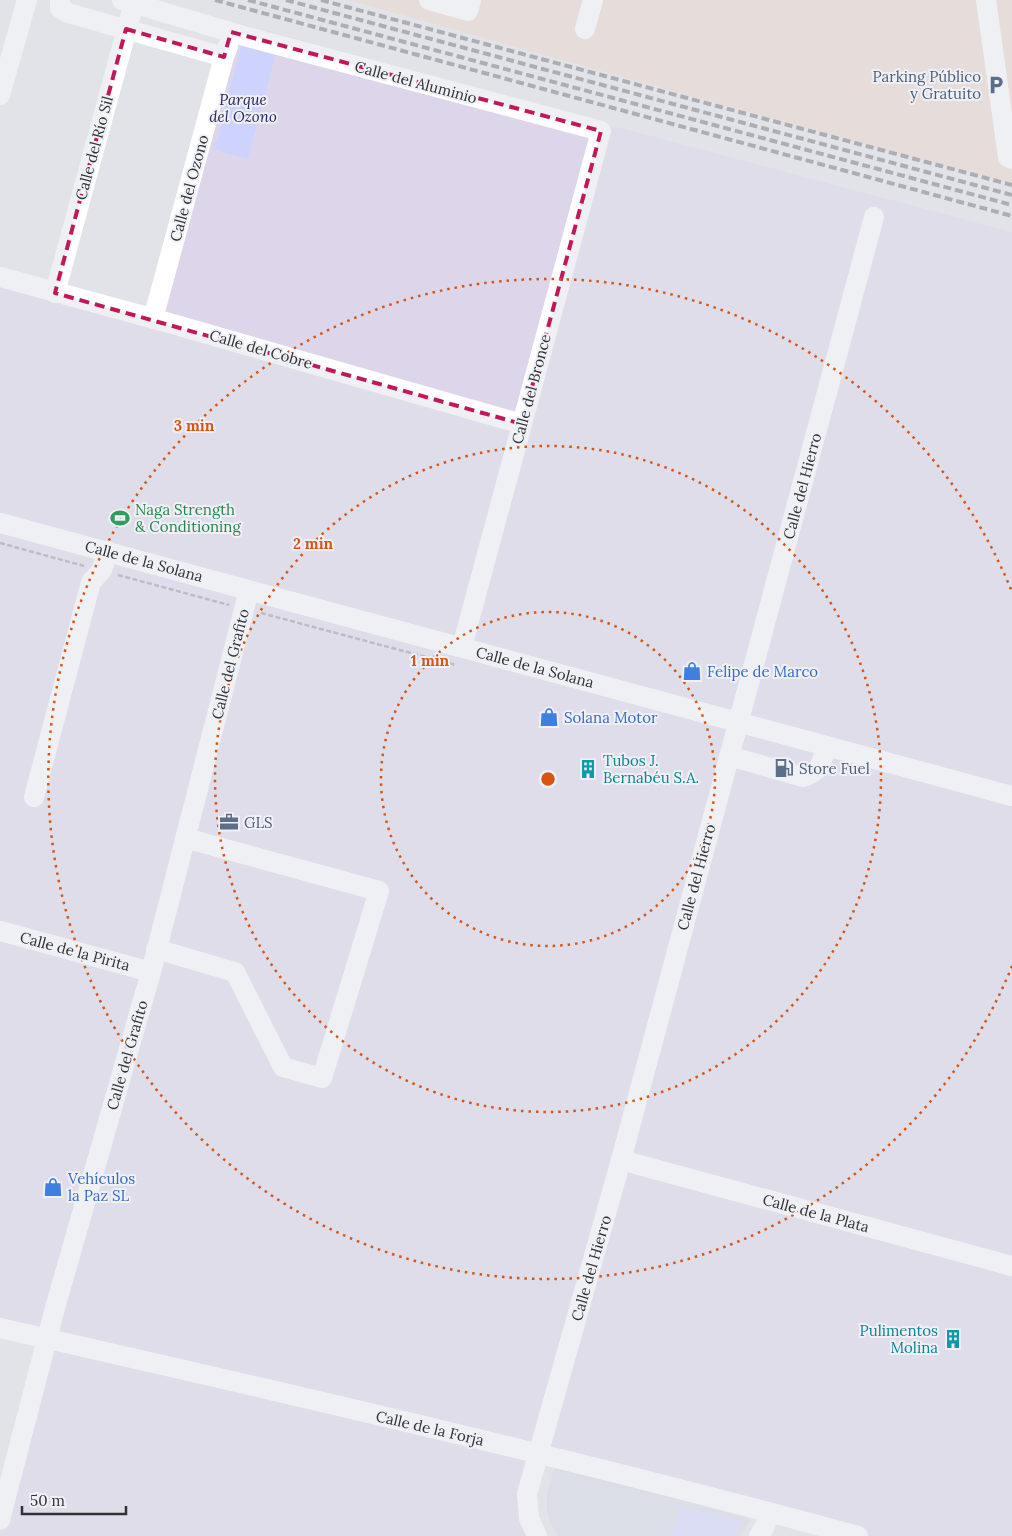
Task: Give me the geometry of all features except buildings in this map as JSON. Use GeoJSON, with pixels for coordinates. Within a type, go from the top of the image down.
{"type":"FeatureCollection","features":[{"type":"Feature","properties":{"kind":"street"},"geometry":{"type":"LineString","coordinates":[[0,95],[27,0]]}},
{"type":"Feature","properties":{"kind":"street"},"geometry":{"type":"LineString","coordinates":[[60,0],[60,8],[68,13],[224,57],[232,32]]}},
{"type":"Feature","properties":{"kind":"street"},"geometry":{"type":"LineString","coordinates":[[429,0],[468,11],[471,0]]}},
{"type":"Feature","properties":{"kind":"street"},"geometry":{"type":"LineString","coordinates":[[585,29],[593,0]]}},
{"type":"Feature","properties":{"kind":"street"},"geometry":{"type":"LineString","coordinates":[[986,0],[1008,157],[1012,159]]}},
{"type":"Feature","properties":{"kind":"street","name":"Calle del Río Sil"},"geometry":{"type":"LineString","coordinates":[[55,293],[126,29],[128,2]]}},
{"type":"Feature","properties":{"kind":"street","name":"Calle del Aluminio"},"geometry":{"type":"LineString","coordinates":[[128,2],[232,32],[601,131]]}},
{"type":"Feature","properties":{"kind":"street","name":"Calle del Ozono"},"geometry":{"type":"LineString","coordinates":[[154,318],[224,57]]}},
{"type":"Feature","properties":{"kind":"street","name":"Calle del Bronce"},"geometry":{"type":"LineString","coordinates":[[462,647],[601,131]]}},
{"type":"Feature","properties":{"kind":"street","name":"Calle del Hierro"},"geometry":{"type":"LineString","coordinates":[[537,1536],[529,1518],[527,1494],[621,1160],[874,217]]}},
{"type":"Feature","properties":{"kind":"street","name":"Calle del Cobre"},"geometry":{"type":"LineString","coordinates":[[0,277],[154,318],[522,424]]}},
{"type":"Feature","properties":{"kind":"street","name":"Calle de la Solana"},"geometry":{"type":"LineString","coordinates":[[0,523],[1012,796]]}},
{"type":"Feature","properties":{"kind":"street"},"geometry":{"type":"LineString","coordinates":[[34,797],[91,582],[102,570],[108,552]]}},
{"type":"Feature","properties":{"kind":"street","name":"Calle del Grafito"},"geometry":{"type":"LineString","coordinates":[[0,1520],[47,1338],[151,972],[249,590]]}},
{"type":"Feature","properties":{"kind":"street"},"geometry":{"type":"LineString","coordinates":[[729,756],[803,777],[813,774],[820,767],[826,746]]}},
{"type":"Feature","properties":{"kind":"street"},"geometry":{"type":"LineString","coordinates":[[156,949],[235,972],[284,1067],[322,1078],[379,891],[185,838]]}},
{"type":"Feature","properties":{"kind":"street","name":"Calle de la Pirita"},"geometry":{"type":"LineString","coordinates":[[0,931],[151,972]]}},
{"type":"Feature","properties":{"kind":"street","name":"Calle de la Plata"},"geometry":{"type":"LineString","coordinates":[[621,1160],[1012,1266]]}},
{"type":"Feature","properties":{"kind":"street","name":"Calle de la Forja"},"geometry":{"type":"LineString","coordinates":[[0,1328],[538,1454],[858,1536]]}},
{"type":"Feature","properties":{"kind":"street"},"geometry":{"type":"LineString","coordinates":[[759,1536],[765,1526],[769,1512]]}},
{"type":"Feature","properties":{"kind":"highlighted area"},"geometry":{"type":"Polygon","coordinates":[[[126,29],[224,57],[231,32],[601,131],[522,424],[55,293],[126,29]]]}},
{"type":"Feature","properties":{"kind":"shaded area"},"geometry":{"type":"Polygon","coordinates":[[[348,0],[1012,0],[1012,183],[918,160],[348,0]]]}},
{"type":"Feature","properties":{"kind":"shaded area"},"geometry":{"type":"Polygon","coordinates":[[[240,23],[610,125],[1012,232],[1012,1536],[858,1536],[539,1454],[533,1474],[537,1536],[0,1536],[0,1520],[47,1339],[0,1328],[0,277],[153,318],[240,23]]]}},
{"type":"Feature","properties":{"kind":"shaded area"},"geometry":{"type":"Polygon","coordinates":[[[560,1467],[751,1519],[740,1536],[558,1536],[550,1523],[547,1510],[547,1493],[554,1469],[560,1467]]]}},
{"type":"Feature","properties":{"kind":"green space","name":"Parque del Ozono"},"geometry":{"type":"Polygon","coordinates":[[[242,44],[276,53],[248,159],[214,150],[242,44]]]}},
{"type":"Feature","properties":{"kind":"green space"},"geometry":{"type":"Polygon","coordinates":[[[680,1507],[743,1522],[734,1536],[672,1536],[680,1507]]]}},
{"type":"Feature","properties":{"kind":"railway"},"geometry":{"type":"LineString","coordinates":[[215,0],[1012,216]]}},
{"type":"Feature","properties":{"kind":"railway"},"geometry":{"type":"LineString","coordinates":[[248,0],[1012,205]]}},
{"type":"Feature","properties":{"kind":"railway"},"geometry":{"type":"LineString","coordinates":[[286,0],[1012,195]]}},
{"type":"Feature","properties":{"kind":"railway"},"geometry":{"type":"LineString","coordinates":[[321,0],[1012,185]]}},
{"type":"Feature","properties":{"kind":"place","name":"Parking Público y Gratuito"},"geometry":{"type":"Point","coordinates":[996,85]}},
{"type":"Feature","properties":{"kind":"place","name":"Naga Strength & Conditioning"},"geometry":{"type":"Point","coordinates":[120,518]}},
{"type":"Feature","properties":{"kind":"place","name":"Felipe de Marco"},"geometry":{"type":"Point","coordinates":[692,671]}},
{"type":"Feature","properties":{"kind":"place","name":"Solana Motor"},"geometry":{"type":"Point","coordinates":[549,717]}},
{"type":"Feature","properties":{"kind":"place","name":"Store Fuel"},"geometry":{"type":"Point","coordinates":[784,768]}},
{"type":"Feature","properties":{"kind":"place","name":"Tubos J. Bernabéu S.A."},"geometry":{"type":"Point","coordinates":[588,769]}},
{"type":"Feature","properties":{"kind":"place","name":"GLS"},"geometry":{"type":"Point","coordinates":[229,822]}},
{"type":"Feature","properties":{"kind":"place","name":"Vehículos la Paz SL"},"geometry":{"type":"Point","coordinates":[53,1187]}},
{"type":"Feature","properties":{"kind":"place","name":"Pulimentos Molina"},"geometry":{"type":"Point","coordinates":[953,1339]}}]}
